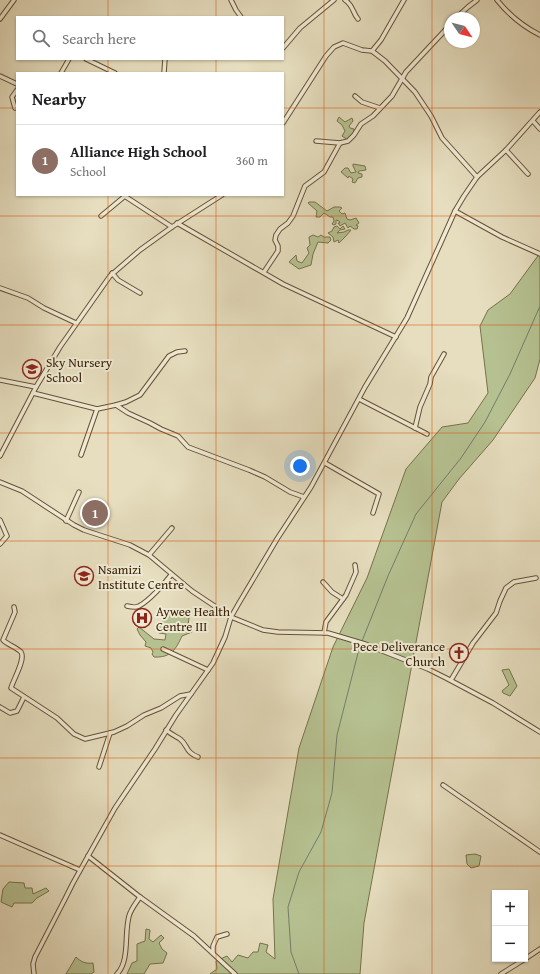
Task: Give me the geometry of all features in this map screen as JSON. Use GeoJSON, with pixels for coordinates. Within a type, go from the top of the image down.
{"type":"FeatureCollection","features":[{"type":"Feature","properties":{"kind":"street"},"geometry":{"type":"LineString","coordinates":[[0,19],[14,0]]}},
{"type":"Feature","properties":{"kind":"street"},"geometry":{"type":"LineString","coordinates":[[231,0],[240,16]]}},
{"type":"Feature","properties":{"kind":"street"},"geometry":{"type":"LineString","coordinates":[[284,47],[300,28],[334,0]]}},
{"type":"Feature","properties":{"kind":"street"},"geometry":{"type":"LineString","coordinates":[[345,0],[353,7],[354,14],[358,19]]}},
{"type":"Feature","properties":{"kind":"street"},"geometry":{"type":"LineString","coordinates":[[372,51],[381,40],[404,0]]}},
{"type":"Feature","properties":{"kind":"street"},"geometry":{"type":"LineString","coordinates":[[462,12],[477,0]]}},
{"type":"Feature","properties":{"kind":"street"},"geometry":{"type":"LineString","coordinates":[[497,0],[526,28],[540,35]]}},
{"type":"Feature","properties":{"kind":"street"},"geometry":{"type":"LineString","coordinates":[[316,141],[340,143],[348,141],[354,136],[361,124],[373,116],[392,96],[401,78],[444,31]]}},
{"type":"Feature","properties":{"kind":"street"},"geometry":{"type":"LineString","coordinates":[[284,121],[309,80],[334,47],[343,43],[362,50],[372,51],[415,92],[431,116],[442,138],[478,177]]}},
{"type":"Feature","properties":{"kind":"street"},"geometry":{"type":"LineString","coordinates":[[62,72],[68,60]]}},
{"type":"Feature","properties":{"kind":"street"},"geometry":{"type":"LineString","coordinates":[[88,60],[113,72]]}},
{"type":"Feature","properties":{"kind":"street"},"geometry":{"type":"LineString","coordinates":[[164,72],[165,60]]}},
{"type":"Feature","properties":{"kind":"street"},"geometry":{"type":"LineString","coordinates":[[0,76],[16,84]]}},
{"type":"Feature","properties":{"kind":"street"},"geometry":{"type":"LineString","coordinates":[[15,108],[12,97],[16,91]]}},
{"type":"Feature","properties":{"kind":"street"},"geometry":{"type":"LineString","coordinates":[[355,96],[362,102],[380,108]]}},
{"type":"Feature","properties":{"kind":"street"},"geometry":{"type":"LineString","coordinates":[[34,974],[33,970],[35,957],[80,870],[115,808],[166,730],[208,670],[225,637],[231,617],[261,565],[325,463],[359,399],[407,318],[455,211],[478,177],[506,150],[540,112]]}},
{"type":"Feature","properties":{"kind":"street"},"geometry":{"type":"LineString","coordinates":[[533,121],[540,129]]}},
{"type":"Feature","properties":{"kind":"street"},"geometry":{"type":"LineString","coordinates":[[264,272],[278,250],[275,240],[277,232],[288,223],[293,216],[302,191],[310,182],[324,172],[340,143]]}},
{"type":"Feature","properties":{"kind":"street"},"geometry":{"type":"LineString","coordinates":[[506,150],[528,174]]}},
{"type":"Feature","properties":{"kind":"street"},"geometry":{"type":"LineString","coordinates":[[101,216],[124,196],[172,227]]}},
{"type":"Feature","properties":{"kind":"street"},"geometry":{"type":"LineString","coordinates":[[0,456],[36,387],[76,323],[112,273],[177,223],[220,196]]}},
{"type":"Feature","properties":{"kind":"street"},"geometry":{"type":"LineString","coordinates":[[455,211],[516,244],[540,254]]}},
{"type":"Feature","properties":{"kind":"street"},"geometry":{"type":"LineString","coordinates":[[177,223],[283,284],[396,337]]}},
{"type":"Feature","properties":{"kind":"street"},"geometry":{"type":"LineString","coordinates":[[112,273],[118,280],[140,293]]}},
{"type":"Feature","properties":{"kind":"street"},"geometry":{"type":"LineString","coordinates":[[0,288],[28,298],[44,308],[76,323]]}},
{"type":"Feature","properties":{"kind":"street"},"geometry":{"type":"LineString","coordinates":[[33,393],[96,410],[116,405],[140,395],[170,356],[177,352],[186,351]]}},
{"type":"Feature","properties":{"kind":"street"},"geometry":{"type":"LineString","coordinates":[[415,428],[420,407],[430,384],[431,377],[444,354]]}},
{"type":"Feature","properties":{"kind":"street"},"geometry":{"type":"LineString","coordinates":[[0,380],[36,387]]}},
{"type":"Feature","properties":{"kind":"street"},"geometry":{"type":"LineString","coordinates":[[359,399],[427,434]]}},
{"type":"Feature","properties":{"kind":"street"},"geometry":{"type":"LineString","coordinates":[[116,405],[128,413],[178,436],[188,447],[249,470],[265,477],[290,492],[304,497]]}},
{"type":"Feature","properties":{"kind":"street"},"geometry":{"type":"LineString","coordinates":[[81,455],[96,410]]}},
{"type":"Feature","properties":{"kind":"street"},"geometry":{"type":"LineString","coordinates":[[325,463],[379,494],[373,513]]}},
{"type":"Feature","properties":{"kind":"street"},"geometry":{"type":"LineString","coordinates":[[0,482],[22,490],[66,520],[84,530],[124,543],[149,555],[192,592],[231,617],[254,627],[271,631],[324,632],[366,644],[451,680],[493,703],[540,732]]}},
{"type":"Feature","properties":{"kind":"street"},"geometry":{"type":"LineString","coordinates":[[66,520],[79,492]]}},
{"type":"Feature","properties":{"kind":"street"},"geometry":{"type":"LineString","coordinates":[[0,520],[7,534],[7,537],[0,544]]}},
{"type":"Feature","properties":{"kind":"street"},"geometry":{"type":"LineString","coordinates":[[149,555],[172,528]]}},
{"type":"Feature","properties":{"kind":"street"},"geometry":{"type":"LineString","coordinates":[[324,632],[326,622],[343,599],[356,572],[355,565]]}},
{"type":"Feature","properties":{"kind":"street"},"geometry":{"type":"LineString","coordinates":[[127,606],[140,606],[164,584],[171,575]]}},
{"type":"Feature","properties":{"kind":"street"},"geometry":{"type":"LineString","coordinates":[[451,680],[473,643],[496,612],[506,588],[514,582],[536,578]]}},
{"type":"Feature","properties":{"kind":"street"},"geometry":{"type":"LineString","coordinates":[[323,582],[332,592],[343,599]]}},
{"type":"Feature","properties":{"kind":"street"},"geometry":{"type":"LineString","coordinates":[[14,607],[15,612],[3,640],[22,654],[22,662],[11,688],[57,718],[74,734],[82,739],[110,733],[130,725],[144,715],[164,707],[182,695],[191,694]]}},
{"type":"Feature","properties":{"kind":"street"},"geometry":{"type":"LineString","coordinates":[[164,649],[208,670]]}},
{"type":"Feature","properties":{"kind":"street"},"geometry":{"type":"LineString","coordinates":[[0,707],[10,713],[17,711],[24,697]]}},
{"type":"Feature","properties":{"kind":"street"},"geometry":{"type":"LineString","coordinates":[[166,730],[172,735],[180,738],[190,753],[198,757]]}},
{"type":"Feature","properties":{"kind":"street"},"geometry":{"type":"LineString","coordinates":[[99,768],[110,733]]}},
{"type":"Feature","properties":{"kind":"street"},"geometry":{"type":"LineString","coordinates":[[443,785],[540,852]]}},
{"type":"Feature","properties":{"kind":"street"},"geometry":{"type":"LineString","coordinates":[[0,834],[80,870]]}},
{"type":"Feature","properties":{"kind":"street"},"geometry":{"type":"LineString","coordinates":[[88,856],[140,897],[191,934],[235,974]]}},
{"type":"Feature","properties":{"kind":"street"},"geometry":{"type":"LineString","coordinates":[[116,974],[120,970],[124,960],[130,915],[140,897]]}},
{"type":"Feature","properties":{"kind":"street"},"geometry":{"type":"LineString","coordinates":[[213,953],[217,938],[227,934]]}},
{"type":"Feature","properties":{"kind":"street"},"geometry":{"type":"LineString","coordinates":[[528,957],[540,950]]}},
{"type":"Feature","properties":{"kind":"street"},"geometry":{"type":"LineString","coordinates":[[501,974],[520,962]]}},
{"type":"Feature","properties":{"kind":"green space"},"geometry":{"type":"Polygon","coordinates":[[[339,117],[345,122],[352,118],[353,121],[349,126],[350,128],[354,129],[354,136],[348,140],[342,136],[345,131],[342,125],[337,121],[339,117]]]}},
{"type":"Feature","properties":{"kind":"green space"},"geometry":{"type":"Polygon","coordinates":[[[353,164],[365,166],[366,170],[359,171],[358,173],[362,174],[362,177],[358,178],[355,183],[352,182],[353,179],[349,176],[348,178],[341,172],[345,168],[348,168],[351,173],[356,172],[353,164]]]}},
{"type":"Feature","properties":{"kind":"green space"},"geometry":{"type":"Polygon","coordinates":[[[315,202],[327,211],[334,207],[342,208],[339,211],[342,214],[345,213],[347,219],[350,220],[356,218],[359,223],[356,225],[358,226],[357,229],[350,226],[348,228],[345,223],[340,226],[338,223],[340,223],[339,221],[336,220],[336,224],[334,225],[332,224],[334,221],[333,217],[330,217],[324,213],[320,217],[316,217],[317,211],[308,203],[315,202]]]}},
{"type":"Feature","properties":{"kind":"green space"},"geometry":{"type":"Polygon","coordinates":[[[337,226],[340,229],[343,226],[345,229],[340,230],[337,233],[351,230],[339,243],[338,240],[334,242],[333,237],[328,233],[337,226]]]}},
{"type":"Feature","properties":{"kind":"green space"},"geometry":{"type":"Polygon","coordinates":[[[313,235],[318,237],[321,235],[324,237],[330,237],[331,240],[328,243],[318,242],[313,254],[311,265],[299,269],[289,262],[296,255],[297,261],[302,263],[309,253],[307,248],[310,245],[309,237],[313,235]]]}},
{"type":"Feature","properties":{"kind":"green space"},"geometry":{"type":"Polygon","coordinates":[[[540,253],[540,359],[535,378],[493,440],[459,479],[442,502],[364,923],[360,974],[210,974],[217,969],[216,961],[227,956],[232,962],[238,955],[248,958],[253,952],[258,952],[260,943],[268,945],[266,952],[275,959],[273,899],[299,748],[333,647],[367,578],[406,469],[442,427],[468,423],[488,393],[480,326],[488,310],[510,294],[540,253]]]}},
{"type":"Feature","properties":{"kind":"green space"},"geometry":{"type":"Polygon","coordinates":[[[176,609],[181,612],[190,611],[188,625],[192,632],[182,636],[175,649],[169,654],[154,657],[151,648],[145,646],[146,642],[137,629],[139,627],[154,639],[165,640],[166,634],[159,633],[159,625],[176,609]]]}},
{"type":"Feature","properties":{"kind":"green space"},"geometry":{"type":"Polygon","coordinates":[[[509,669],[517,686],[510,696],[502,691],[509,685],[502,670],[509,669]]]}},
{"type":"Feature","properties":{"kind":"green space"},"geometry":{"type":"Polygon","coordinates":[[[475,854],[481,856],[479,866],[471,868],[467,864],[466,855],[475,854]]]}},
{"type":"Feature","properties":{"kind":"green space"},"geometry":{"type":"Polygon","coordinates":[[[9,882],[24,883],[25,888],[32,888],[33,894],[46,888],[49,891],[37,898],[32,903],[14,903],[12,907],[1,902],[3,889],[9,882]]]}},
{"type":"Feature","properties":{"kind":"green space"},"geometry":{"type":"Polygon","coordinates":[[[146,929],[150,930],[149,939],[153,942],[161,935],[164,938],[159,943],[162,949],[167,953],[163,963],[150,964],[144,974],[127,974],[132,963],[137,961],[137,944],[145,941],[146,929]]]}},
{"type":"Feature","properties":{"kind":"green space"},"geometry":{"type":"Polygon","coordinates":[[[76,957],[84,962],[93,963],[94,972],[91,974],[66,974],[76,957]]]}},
{"type":"Feature","properties":{"kind":"waterway"},"geometry":{"type":"LineString","coordinates":[[362,641],[388,576],[416,514],[461,458],[485,422],[510,374],[540,306]]}},
{"type":"Feature","properties":{"kind":"waterway"},"geometry":{"type":"LineString","coordinates":[[299,974],[291,952],[288,907],[299,872],[321,832],[332,793],[337,735],[359,649]]}},
{"type":"Feature","properties":{"kind":"place","name":"Sky Nursery School"},"geometry":{"type":"Point","coordinates":[32,369]}},
{"type":"Feature","properties":{"kind":"place","name":"Alliance High School"},"geometry":{"type":"Point","coordinates":[95,513]}},
{"type":"Feature","properties":{"kind":"place","name":"Nsamizi Institute Centre"},"geometry":{"type":"Point","coordinates":[84,576]}},
{"type":"Feature","properties":{"kind":"place","name":"Aywee Health Centre III"},"geometry":{"type":"Point","coordinates":[142,618]}},
{"type":"Feature","properties":{"kind":"place","name":"Pece Deliverance Church"},"geometry":{"type":"Point","coordinates":[459,653]}}]}
